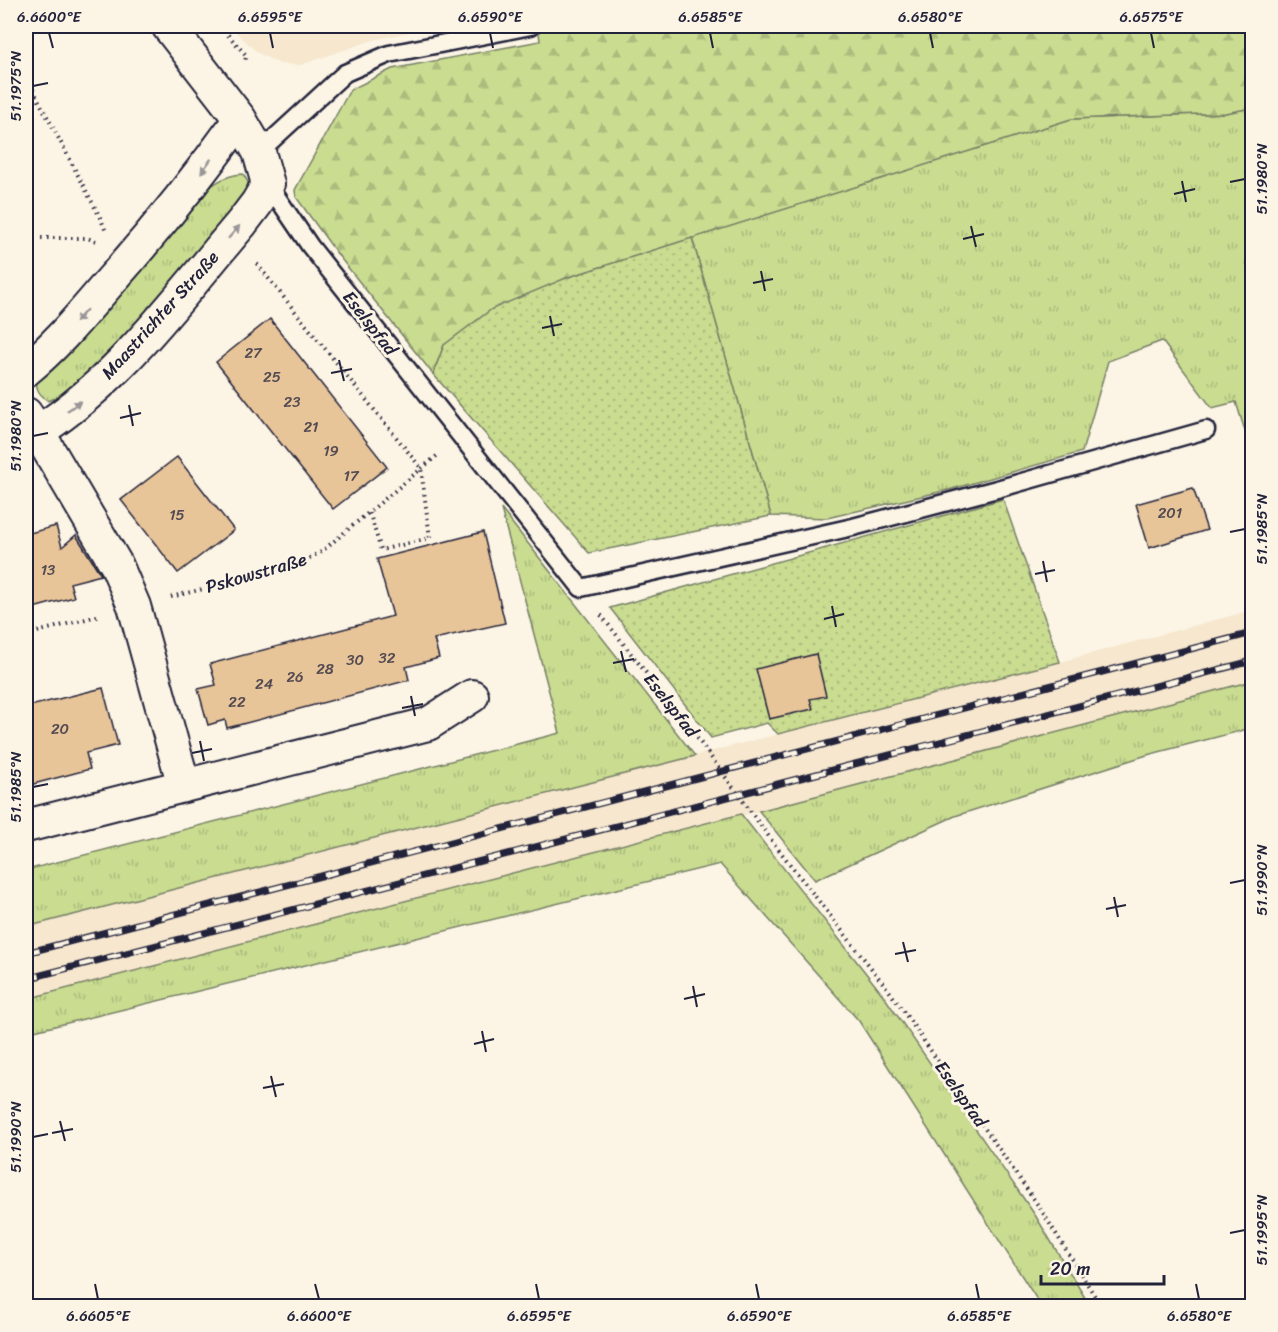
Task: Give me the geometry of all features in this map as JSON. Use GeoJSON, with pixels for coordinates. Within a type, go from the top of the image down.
{"type":"FeatureCollection","features":[{"type":"Feature","properties":{"kind":"street","name":"Eselspfad"},"geometry":{"type":"LineString","coordinates":[[168,26],[240,119],[259,152],[268,184]]}},
{"type":"Feature","properties":{"kind":"street"},"geometry":{"type":"LineString","coordinates":[[26,370],[66,332],[119,253],[195,182],[240,119]]}},
{"type":"Feature","properties":{"kind":"street","name":"Maastrichter Straße"},"geometry":{"type":"LineString","coordinates":[[30,428],[84,399],[124,361],[241,224],[268,184]]}},
{"type":"Feature","properties":{"kind":"street"},"geometry":{"type":"LineString","coordinates":[[30,428],[117,566],[134,606],[184,786]]}},
{"type":"Feature","properties":{"kind":"street"},"geometry":{"type":"LineString","coordinates":[[26,826],[428,724],[472,696]]}},
{"type":"Feature","properties":{"kind":"lane"},"geometry":{"type":"LineString","coordinates":[[259,152],[345,73],[389,54],[531,26]]}},
{"type":"Feature","properties":{"kind":"lane","name":"Eselspfad"},"geometry":{"type":"LineString","coordinates":[[268,184],[310,246],[580,588]]}},
{"type":"Feature","properties":{"kind":"lane"},"geometry":{"type":"LineString","coordinates":[[580,588],[853,527],[1206,430]]}},
{"type":"Feature","properties":{"kind":"path"},"geometry":{"type":"LineString","coordinates":[[26,84],[29,82],[119,253]]}},
{"type":"Feature","properties":{"kind":"path"},"geometry":{"type":"LineString","coordinates":[[241,224],[252,258],[421,468],[430,538],[381,550],[369,511]]}},
{"type":"Feature","properties":{"kind":"path"},"geometry":{"type":"LineString","coordinates":[[41,238],[87,238],[119,253]]}},
{"type":"Feature","properties":{"kind":"path","name":"Pskowstraße"},"geometry":{"type":"LineString","coordinates":[[26,635],[298,564],[321,552],[461,437]]}},
{"type":"Feature","properties":{"kind":"path","name":"Eselspfad"},"geometry":{"type":"LineString","coordinates":[[580,588],[890,992],[1040,1208],[1101,1306]]}},
{"type":"Feature","properties":{"kind":"shaded area"},"geometry":{"type":"Polygon","coordinates":[[[229,26],[438,26],[373,40],[301,65],[280,64],[258,53],[229,26]]]}},
{"type":"Feature","properties":{"kind":"shaded area"},"geometry":{"type":"Polygon","coordinates":[[[1252,610],[1252,681],[759,811],[26,999],[26,927],[1060,662],[1252,610]]]}},
{"type":"Feature","properties":{"kind":"green space"},"geometry":{"type":"Polygon","coordinates":[[[538,26],[1252,26],[1252,108],[1225,113],[1071,119],[566,278],[444,345],[433,374],[338,255],[296,197],[295,190],[350,90],[392,69],[540,41],[538,26]]]}},
{"type":"Feature","properties":{"kind":"green space"},"geometry":{"type":"Polygon","coordinates":[[[1252,108],[1252,428],[1245,431],[1236,402],[1212,408],[1162,341],[1108,361],[1082,452],[952,489],[827,518],[771,516],[692,238],[1071,119],[1225,113],[1252,108]]]}},
{"type":"Feature","properties":{"kind":"green space"},"geometry":{"type":"Polygon","coordinates":[[[243,174],[248,182],[248,194],[117,350],[60,396],[48,401],[44,398],[37,385],[39,373],[192,203],[221,180],[243,174]]]}},
{"type":"Feature","properties":{"kind":"green space"},"geometry":{"type":"Polygon","coordinates":[[[692,238],[771,516],[589,553],[433,374],[444,345],[492,309],[566,278],[692,238]]]}},
{"type":"Feature","properties":{"kind":"green space"},"geometry":{"type":"Polygon","coordinates":[[[1003,499],[1060,662],[778,734],[767,723],[711,738],[610,608],[1003,499]]]}},
{"type":"Feature","properties":{"kind":"green space"},"geometry":{"type":"Polygon","coordinates":[[[501,509],[695,756],[26,927],[26,870],[560,733],[501,509]]]}},
{"type":"Feature","properties":{"kind":"green space"},"geometry":{"type":"Polygon","coordinates":[[[1252,681],[1252,728],[1147,755],[955,816],[815,880],[759,811],[1252,681]]]}},
{"type":"Feature","properties":{"kind":"green space"},"geometry":{"type":"Polygon","coordinates":[[[741,814],[883,995],[1035,1215],[1090,1306],[1041,1306],[859,1021],[720,864],[26,1033],[26,999],[741,814]]]}},
{"type":"Feature","properties":{"kind":"building"},"geometry":{"type":"Polygon","coordinates":[[[270,319],[387,467],[333,509],[216,362],[270,319]]]}},
{"type":"Feature","properties":{"kind":"building"},"geometry":{"type":"Polygon","coordinates":[[[177,457],[234,530],[178,573],[121,500],[177,457]]]}},
{"type":"Feature","properties":{"kind":"building"},"geometry":{"type":"Polygon","coordinates":[[[1193,488],[1207,530],[1149,548],[1136,504],[1193,488]]]}},
{"type":"Feature","properties":{"kind":"building"},"geometry":{"type":"Polygon","coordinates":[[[56,526],[62,547],[76,535],[101,575],[70,583],[74,597],[26,610],[26,534],[56,526]]]}},
{"type":"Feature","properties":{"kind":"building"},"geometry":{"type":"Polygon","coordinates":[[[483,532],[505,623],[434,639],[439,658],[406,667],[409,680],[227,728],[225,720],[208,725],[198,689],[216,685],[210,664],[393,616],[377,559],[483,532]]]}},
{"type":"Feature","properties":{"kind":"building"},"geometry":{"type":"Polygon","coordinates":[[[816,654],[826,696],[810,699],[813,709],[769,719],[756,669],[816,654]]]}},
{"type":"Feature","properties":{"kind":"building"},"geometry":{"type":"Polygon","coordinates":[[[103,688],[118,745],[86,753],[90,769],[26,786],[26,707],[103,688]]]}},
{"type":"Feature","properties":{"kind":"railway"},"geometry":{"type":"LineString","coordinates":[[26,953],[1252,633]]}},
{"type":"Feature","properties":{"kind":"railway"},"geometry":{"type":"LineString","coordinates":[[26,979],[1252,661]]}}]}
